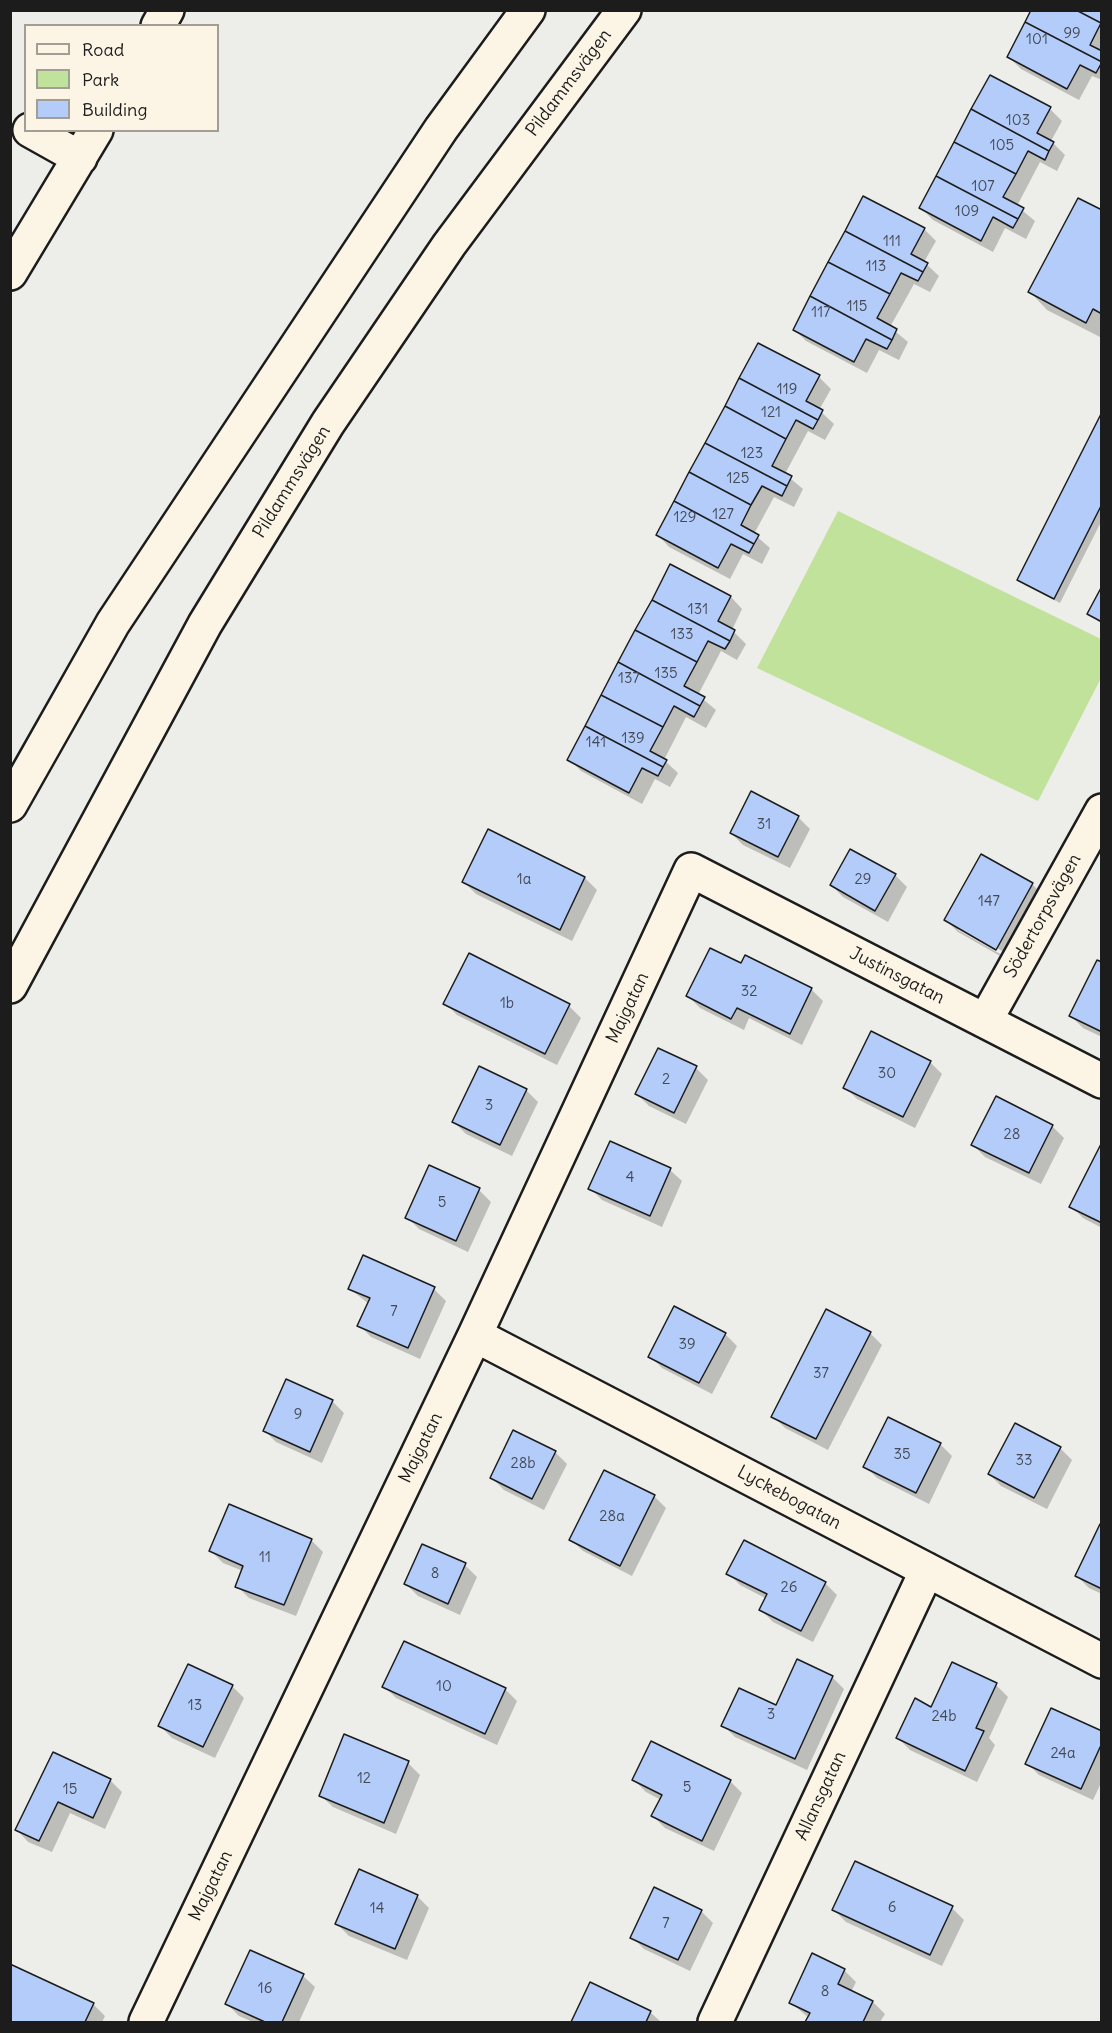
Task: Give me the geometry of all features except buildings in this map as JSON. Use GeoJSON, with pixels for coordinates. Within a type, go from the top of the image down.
{"type":"FeatureCollection","features":[{"type":"Feature","properties":{"kind":"street"},"geometry":{"type":"LineString","coordinates":[[159,24],[167,10]]}},
{"type":"Feature","properties":{"kind":"street"},"geometry":{"type":"LineString","coordinates":[[10,805],[112,623],[441,129],[528,10]]}},
{"type":"Feature","properties":{"kind":"street","name":"Pildammsvägen"},"geometry":{"type":"LineString","coordinates":[[10,986],[205,624],[328,423],[450,245],[624,10]]}},
{"type":"Feature","properties":{"kind":"street"},"geometry":{"type":"LineString","coordinates":[[10,120],[24,127]]}},
{"type":"Feature","properties":{"kind":"street"},"geometry":{"type":"LineString","coordinates":[[34,132],[80,158]]}},
{"type":"Feature","properties":{"kind":"street"},"geometry":{"type":"LineString","coordinates":[[10,273],[95,132]]}},
{"type":"Feature","properties":{"kind":"street","name":"Södertorpsvägen"},"geometry":{"type":"LineString","coordinates":[[985,1021],[1101,812]]}},
{"type":"Feature","properties":{"kind":"street","name":"Justinsgatan"},"geometry":{"type":"LineString","coordinates":[[692,870],[1101,1081]]}},
{"type":"Feature","properties":{"kind":"street","name":"Majgatan"},"geometry":{"type":"LineString","coordinates":[[146,2022],[475,1335],[692,870]]}},
{"type":"Feature","properties":{"kind":"street","name":"Lyckebogatan"},"geometry":{"type":"LineString","coordinates":[[475,1335],[1101,1661]]}},
{"type":"Feature","properties":{"kind":"street","name":"Allansgatan"},"geometry":{"type":"LineString","coordinates":[[715,2022],[927,1570]]}},
{"type":"Feature","properties":{"kind":"green space"},"geometry":{"type":"Polygon","coordinates":[[[838,511],[1101,639],[1101,678],[1038,801],[757,668],[838,511]]]}}]}
